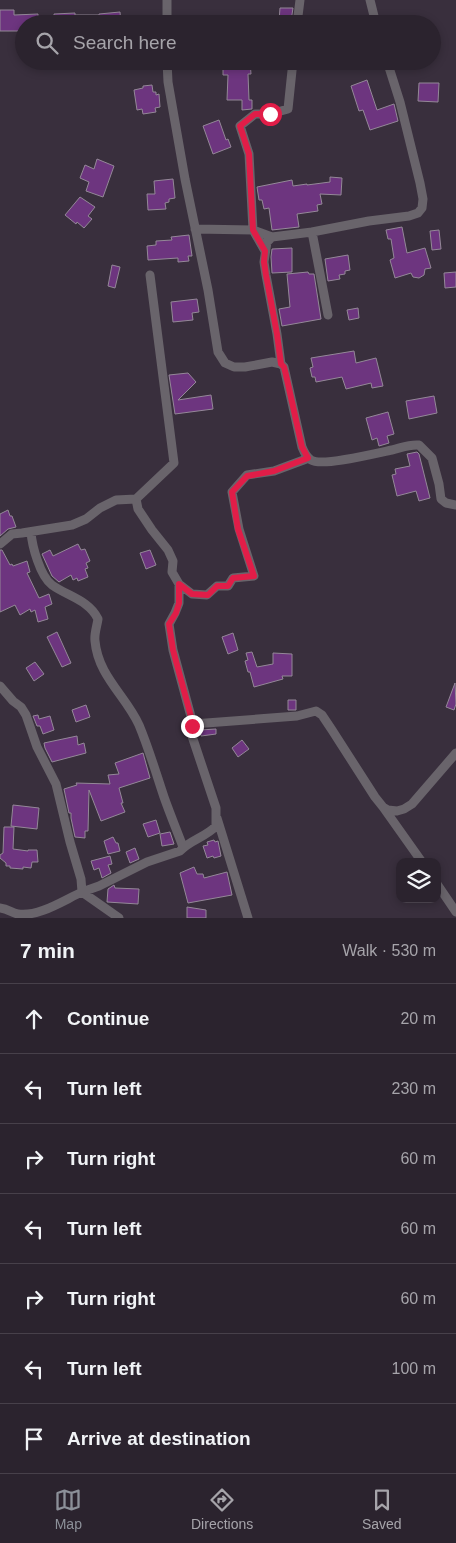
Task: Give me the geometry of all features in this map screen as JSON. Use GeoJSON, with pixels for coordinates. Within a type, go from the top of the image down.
{"type":"FeatureCollection","features":[{"type":"Feature","properties":{"kind":"street"},"geometry":{"type":"LineString","coordinates":[[167,0],[167,15]]}},
{"type":"Feature","properties":{"kind":"street"},"geometry":{"type":"LineString","coordinates":[[298,15],[300,0]]}},
{"type":"Feature","properties":{"kind":"street"},"geometry":{"type":"LineString","coordinates":[[370,0],[374,15]]}},
{"type":"Feature","properties":{"kind":"street"},"geometry":{"type":"LineString","coordinates":[[168,70],[168,82],[185,179],[208,290],[218,352],[225,363],[234,367],[245,367],[265,362],[281,364]]}},
{"type":"Feature","properties":{"kind":"street"},"geometry":{"type":"LineString","coordinates":[[265,251],[253,230],[249,154],[240,126],[255,114],[270,114],[288,109],[292,70]]}},
{"type":"Feature","properties":{"kind":"street"},"geometry":{"type":"LineString","coordinates":[[195,229],[253,230],[272,237],[312,232],[418,213],[422,208],[423,199],[420,183],[400,102],[390,70]]}},
{"type":"Feature","properties":{"kind":"street"},"geometry":{"type":"LineString","coordinates":[[312,232],[328,314]]}},
{"type":"Feature","properties":{"kind":"street"},"geometry":{"type":"LineString","coordinates":[[272,237],[267,242],[265,251],[266,275],[281,364],[284,367],[302,447],[308,458],[315,461],[340,460],[393,450],[407,445],[418,445],[432,458],[441,499],[446,503],[456,506]]}},
{"type":"Feature","properties":{"kind":"street"},"geometry":{"type":"LineString","coordinates":[[0,544],[12,534],[72,524],[86,519],[100,508],[116,500],[136,499],[174,463],[150,275]]}},
{"type":"Feature","properties":{"kind":"street"},"geometry":{"type":"LineString","coordinates":[[136,499],[138,509],[168,550],[173,561],[172,572],[179,584],[192,594],[208,595],[217,586],[228,586],[233,578],[254,576],[238,529],[232,492],[247,476],[274,471],[308,458]]}},
{"type":"Feature","properties":{"kind":"street"},"geometry":{"type":"LineString","coordinates":[[31,532],[32,545],[41,569],[50,584],[89,606],[98,619],[95,640],[98,658],[110,683],[131,710],[139,725],[183,848]]}},
{"type":"Feature","properties":{"kind":"street"},"geometry":{"type":"LineString","coordinates":[[0,908],[8,909],[18,914],[34,914],[99,886],[147,862],[180,852],[216,826],[216,808],[190,730],[193,724],[173,650],[169,624],[176,613],[179,603],[179,584]]}},
{"type":"Feature","properties":{"kind":"street"},"geometry":{"type":"LineString","coordinates":[[0,686],[26,715],[37,747],[56,784],[81,879],[82,892]]}},
{"type":"Feature","properties":{"kind":"street"},"geometry":{"type":"LineString","coordinates":[[193,724],[297,716],[316,711],[327,722],[375,797],[419,858]]}},
{"type":"Feature","properties":{"kind":"street"},"geometry":{"type":"LineString","coordinates":[[383,807],[388,810],[397,811],[407,808],[456,753]]}},
{"type":"Feature","properties":{"kind":"street"},"geometry":{"type":"LineString","coordinates":[[216,814],[248,918]]}},
{"type":"Feature","properties":{"kind":"street"},"geometry":{"type":"LineString","coordinates":[[441,890],[456,912]]}},
{"type":"Feature","properties":{"kind":"street"},"geometry":{"type":"LineString","coordinates":[[82,892],[119,918]]}},
{"type":"Feature","properties":{"kind":"building"},"geometry":{"type":"Polygon","coordinates":[[[280,8],[293,8],[292,15],[279,15],[280,8]]]}},
{"type":"Feature","properties":{"kind":"building"},"geometry":{"type":"Polygon","coordinates":[[[0,10],[14,10],[14,15],[38,14],[15,15],[15,31],[0,31],[0,10]]]}},
{"type":"Feature","properties":{"kind":"building"},"geometry":{"type":"Polygon","coordinates":[[[120,12],[120,15],[99,15],[120,12]]]}},
{"type":"Feature","properties":{"kind":"building"},"geometry":{"type":"Polygon","coordinates":[[[75,13],[75,15],[54,15],[54,14],[75,13]]]}},
{"type":"Feature","properties":{"kind":"building"},"geometry":{"type":"Polygon","coordinates":[[[223,70],[251,70],[251,74],[248,74],[249,100],[252,100],[252,109],[242,110],[242,100],[227,100],[228,75],[223,75],[223,70]]]}},
{"type":"Feature","properties":{"kind":"building"},"geometry":{"type":"Polygon","coordinates":[[[367,80],[377,110],[394,104],[398,121],[370,130],[363,110],[359,111],[351,86],[367,80]]]}},
{"type":"Feature","properties":{"kind":"building"},"geometry":{"type":"Polygon","coordinates":[[[419,83],[439,83],[438,102],[418,101],[419,83]]]}},
{"type":"Feature","properties":{"kind":"building"},"geometry":{"type":"Polygon","coordinates":[[[152,85],[153,92],[156,92],[156,95],[159,94],[160,107],[155,108],[156,112],[143,114],[142,109],[137,110],[134,90],[152,85]]]}},
{"type":"Feature","properties":{"kind":"building"},"geometry":{"type":"Polygon","coordinates":[[[219,120],[226,140],[228,139],[231,147],[213,154],[203,126],[219,120]]]}},
{"type":"Feature","properties":{"kind":"building"},"geometry":{"type":"Polygon","coordinates":[[[97,159],[114,166],[103,197],[86,191],[89,182],[80,178],[85,165],[94,169],[97,159]]]}},
{"type":"Feature","properties":{"kind":"building"},"geometry":{"type":"Polygon","coordinates":[[[330,177],[342,178],[341,195],[320,194],[322,204],[317,205],[318,211],[297,214],[299,227],[272,230],[269,208],[264,209],[262,200],[259,200],[257,187],[292,180],[293,186],[330,182],[330,177]]]}},
{"type":"Feature","properties":{"kind":"building"},"geometry":{"type":"Polygon","coordinates":[[[173,179],[175,198],[169,199],[169,202],[165,203],[166,209],[148,210],[147,194],[155,194],[154,181],[173,179]]]}},
{"type":"Feature","properties":{"kind":"building"},"geometry":{"type":"Polygon","coordinates":[[[80,197],[95,207],[88,216],[92,219],[84,228],[65,215],[80,197]]]}},
{"type":"Feature","properties":{"kind":"building"},"geometry":{"type":"Polygon","coordinates":[[[402,227],[407,253],[425,248],[431,268],[425,269],[424,275],[419,278],[413,277],[411,273],[395,278],[390,260],[394,258],[391,239],[388,239],[386,230],[402,227]]]}},
{"type":"Feature","properties":{"kind":"building"},"geometry":{"type":"Polygon","coordinates":[[[439,230],[441,249],[432,250],[430,231],[439,230]]]}},
{"type":"Feature","properties":{"kind":"building"},"geometry":{"type":"Polygon","coordinates":[[[189,235],[192,256],[188,256],[189,261],[178,262],[178,258],[148,260],[147,246],[156,245],[156,241],[172,240],[171,237],[189,235]]]}},
{"type":"Feature","properties":{"kind":"building"},"geometry":{"type":"Polygon","coordinates":[[[292,248],[292,272],[272,273],[272,249],[292,248]]]}},
{"type":"Feature","properties":{"kind":"building"},"geometry":{"type":"Polygon","coordinates":[[[348,255],[350,270],[345,271],[345,274],[339,275],[340,279],[328,281],[325,259],[348,255]]]}},
{"type":"Feature","properties":{"kind":"building"},"geometry":{"type":"Polygon","coordinates":[[[112,265],[120,267],[115,288],[108,286],[112,265]]]}},
{"type":"Feature","properties":{"kind":"building"},"geometry":{"type":"Polygon","coordinates":[[[308,272],[309,274],[314,274],[321,319],[282,326],[279,309],[290,307],[287,274],[308,272]]]}},
{"type":"Feature","properties":{"kind":"building"},"geometry":{"type":"Polygon","coordinates":[[[456,272],[456,287],[445,288],[444,273],[456,272]]]}},
{"type":"Feature","properties":{"kind":"building"},"geometry":{"type":"Polygon","coordinates":[[[197,299],[199,312],[192,313],[193,320],[173,322],[171,302],[197,299]]]}},
{"type":"Feature","properties":{"kind":"building"},"geometry":{"type":"Polygon","coordinates":[[[358,308],[359,318],[349,320],[347,310],[358,308]]]}},
{"type":"Feature","properties":{"kind":"building"},"geometry":{"type":"Polygon","coordinates":[[[354,351],[356,363],[376,358],[383,386],[372,388],[371,383],[346,389],[342,377],[316,382],[315,377],[312,377],[310,368],[313,367],[311,358],[354,351]]]}},
{"type":"Feature","properties":{"kind":"building"},"geometry":{"type":"Polygon","coordinates":[[[188,373],[196,382],[178,400],[211,395],[213,409],[175,414],[169,375],[188,373]]]}},
{"type":"Feature","properties":{"kind":"building"},"geometry":{"type":"Polygon","coordinates":[[[434,396],[437,413],[409,419],[406,401],[434,396]]]}},
{"type":"Feature","properties":{"kind":"building"},"geometry":{"type":"Polygon","coordinates":[[[388,412],[394,434],[387,436],[389,443],[379,446],[377,438],[372,440],[366,418],[388,412]]]}},
{"type":"Feature","properties":{"kind":"building"},"geometry":{"type":"Polygon","coordinates":[[[417,452],[430,498],[419,501],[416,491],[397,496],[392,475],[396,474],[395,469],[410,466],[407,454],[417,452]]]}},
{"type":"Feature","properties":{"kind":"building"},"geometry":{"type":"Polygon","coordinates":[[[8,510],[16,527],[8,529],[0,536],[0,514],[8,510]]]}},
{"type":"Feature","properties":{"kind":"building"},"geometry":{"type":"Polygon","coordinates":[[[78,544],[81,550],[85,549],[90,561],[86,563],[88,568],[85,569],[88,577],[78,581],[77,578],[73,580],[71,575],[59,582],[52,576],[42,554],[50,550],[53,556],[78,544]]]}},
{"type":"Feature","properties":{"kind":"building"},"geometry":{"type":"Polygon","coordinates":[[[0,550],[2,550],[10,565],[12,564],[13,566],[27,561],[30,572],[27,573],[39,598],[49,594],[52,604],[45,607],[48,619],[38,622],[35,610],[31,612],[30,609],[20,615],[15,605],[0,612],[0,550]]]}},
{"type":"Feature","properties":{"kind":"building"},"geometry":{"type":"Polygon","coordinates":[[[150,550],[156,565],[146,569],[140,553],[150,550]]]}},
{"type":"Feature","properties":{"kind":"building"},"geometry":{"type":"Polygon","coordinates":[[[57,632],[71,663],[62,667],[47,637],[57,632]]]}},
{"type":"Feature","properties":{"kind":"building"},"geometry":{"type":"Polygon","coordinates":[[[233,633],[238,650],[228,654],[222,637],[233,633]]]}},
{"type":"Feature","properties":{"kind":"building"},"geometry":{"type":"Polygon","coordinates":[[[252,652],[257,667],[273,664],[273,653],[292,654],[292,676],[282,676],[283,679],[254,687],[245,661],[248,660],[246,653],[252,652]]]}},
{"type":"Feature","properties":{"kind":"building"},"geometry":{"type":"Polygon","coordinates":[[[35,662],[44,674],[34,681],[26,668],[35,662]]]}},
{"type":"Feature","properties":{"kind":"building"},"geometry":{"type":"Polygon","coordinates":[[[455,683],[456,704],[454,710],[446,707],[455,683]]]}},
{"type":"Feature","properties":{"kind":"building"},"geometry":{"type":"Polygon","coordinates":[[[288,700],[296,700],[296,710],[288,710],[288,700]]]}},
{"type":"Feature","properties":{"kind":"building"},"geometry":{"type":"Polygon","coordinates":[[[86,705],[90,717],[76,722],[72,710],[86,705]]]}},
{"type":"Feature","properties":{"kind":"building"},"geometry":{"type":"Polygon","coordinates":[[[38,715],[39,719],[50,716],[54,730],[43,734],[33,716],[38,715]]]}},
{"type":"Feature","properties":{"kind":"building"},"geometry":{"type":"Polygon","coordinates":[[[216,729],[216,734],[201,736],[200,730],[216,729]]]}},
{"type":"Feature","properties":{"kind":"building"},"geometry":{"type":"Polygon","coordinates":[[[77,736],[78,745],[84,743],[86,753],[52,762],[44,743],[77,736]]]}},
{"type":"Feature","properties":{"kind":"building"},"geometry":{"type":"Polygon","coordinates":[[[242,740],[249,749],[238,757],[232,748],[242,740]]]}},
{"type":"Feature","properties":{"kind":"building"},"geometry":{"type":"Polygon","coordinates":[[[143,753],[150,778],[119,788],[123,803],[121,803],[125,812],[101,821],[89,790],[88,831],[85,831],[85,838],[75,837],[64,789],[77,785],[76,783],[110,784],[108,775],[119,774],[115,763],[143,753]]]}},
{"type":"Feature","properties":{"kind":"building"},"geometry":{"type":"Polygon","coordinates":[[[13,805],[39,808],[37,829],[11,826],[13,805]]]}},
{"type":"Feature","properties":{"kind":"building"},"geometry":{"type":"Polygon","coordinates":[[[156,820],[160,833],[148,837],[143,824],[156,820]]]}},
{"type":"Feature","properties":{"kind":"building"},"geometry":{"type":"Polygon","coordinates":[[[4,827],[14,827],[13,849],[37,850],[38,862],[32,862],[31,868],[10,868],[0,858],[0,855],[3,853],[4,827]]]}},
{"type":"Feature","properties":{"kind":"building"},"geometry":{"type":"Polygon","coordinates":[[[170,832],[174,844],[162,846],[160,834],[170,832]]]}},
{"type":"Feature","properties":{"kind":"building"},"geometry":{"type":"Polygon","coordinates":[[[113,837],[116,843],[118,843],[120,851],[108,854],[104,841],[113,837]]]}},
{"type":"Feature","properties":{"kind":"building"},"geometry":{"type":"Polygon","coordinates":[[[214,840],[215,842],[218,841],[221,856],[207,858],[203,846],[208,845],[207,842],[214,840]]]}},
{"type":"Feature","properties":{"kind":"building"},"geometry":{"type":"Polygon","coordinates":[[[135,848],[139,859],[130,863],[126,852],[135,848]]]}},
{"type":"Feature","properties":{"kind":"building"},"geometry":{"type":"Polygon","coordinates":[[[110,856],[112,864],[108,865],[111,873],[102,878],[99,868],[94,870],[91,861],[110,856]]]}},
{"type":"Feature","properties":{"kind":"building"},"geometry":{"type":"Polygon","coordinates":[[[194,867],[197,874],[203,874],[204,878],[227,872],[232,895],[188,903],[180,873],[194,867]]]}},
{"type":"Feature","properties":{"kind":"building"},"geometry":{"type":"Polygon","coordinates":[[[114,885],[115,888],[139,889],[138,904],[107,902],[108,889],[114,885]]]}},
{"type":"Feature","properties":{"kind":"building"},"geometry":{"type":"Polygon","coordinates":[[[187,907],[206,910],[206,918],[187,918],[187,907]]]}},
{"type":"Feature","properties":{"kind":"route"},"geometry":{"type":"LineString","coordinates":[[192,726],[173,650],[169,624],[176,613],[179,603],[179,584],[192,594],[208,595],[217,586],[228,586],[233,578],[254,576],[238,529],[232,492],[247,476],[274,471],[308,458],[302,447],[284,367],[281,364],[264,262],[265,251],[253,230],[249,154],[240,126],[255,114],[270,114]]}}]}
